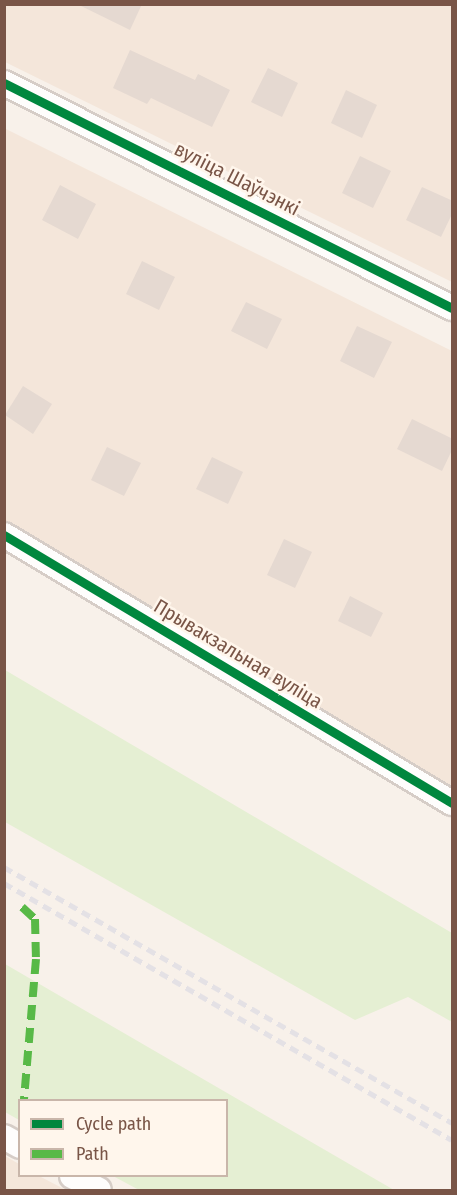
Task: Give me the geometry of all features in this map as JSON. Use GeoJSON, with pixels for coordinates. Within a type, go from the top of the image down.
{"type":"FeatureCollection","features":[{"type":"Feature","properties":{"kind":"street","name":"вуліца Шаўчэнкі"},"geometry":{"type":"LineString","coordinates":[[4,83],[453,308]]}},
{"type":"Feature","properties":{"kind":"street","name":"Прывакзальная вуліца"},"geometry":{"type":"LineString","coordinates":[[4,536],[453,803]]}},
{"type":"Feature","properties":{"kind":"street"},"geometry":{"type":"LineString","coordinates":[[4,1137],[18,1145]]}},
{"type":"Feature","properties":{"kind":"street"},"geometry":{"type":"LineString","coordinates":[[74,1177],[99,1191]]}},
{"type":"Feature","properties":{"kind":"shaded area"},"geometry":{"type":"Polygon","coordinates":[[[4,5],[452,5],[452,282],[5,62],[4,5]]]}},
{"type":"Feature","properties":{"kind":"shaded area"},"geometry":{"type":"Polygon","coordinates":[[[4,128],[452,351],[452,793],[5,526],[4,128]]]}},
{"type":"Feature","properties":{"kind":"shaded area"},"geometry":{"type":"Polygon","coordinates":[[[5,1156],[18,1163],[18,1177],[41,1177],[66,1190],[5,1190],[5,1156]]]}},
{"type":"Feature","properties":{"kind":"green space"},"geometry":{"type":"Polygon","coordinates":[[[5,670],[452,933],[452,1022],[408,997],[355,1020],[5,822],[5,670]]]}},
{"type":"Feature","properties":{"kind":"green space"},"geometry":{"type":"Polygon","coordinates":[[[5,964],[394,1190],[139,1190],[115,1177],[228,1177],[228,1099],[18,1099],[18,1119],[5,1112],[5,964]]]}},
{"type":"Feature","properties":{"kind":"building"},"geometry":{"type":"Polygon","coordinates":[[[77,4],[142,4],[130,30],[77,4]]]}},
{"type":"Feature","properties":{"kind":"building"},"geometry":{"type":"Polygon","coordinates":[[[130,50],[195,80],[198,74],[230,90],[212,127],[151,98],[147,104],[113,88],[130,50]]]}},
{"type":"Feature","properties":{"kind":"building"},"geometry":{"type":"Polygon","coordinates":[[[268,68],[298,83],[282,117],[251,102],[268,68]]]}},
{"type":"Feature","properties":{"kind":"building"},"geometry":{"type":"Polygon","coordinates":[[[346,90],[377,105],[362,138],[331,123],[346,90]]]}},
{"type":"Feature","properties":{"kind":"building"},"geometry":{"type":"Polygon","coordinates":[[[360,156],[391,171],[373,208],[342,193],[360,156]]]}},
{"type":"Feature","properties":{"kind":"building"},"geometry":{"type":"Polygon","coordinates":[[[60,185],[96,204],[78,239],[42,220],[60,185]]]}},
{"type":"Feature","properties":{"kind":"building"},"geometry":{"type":"Polygon","coordinates":[[[422,187],[453,201],[453,212],[441,237],[406,220],[422,187]]]}},
{"type":"Feature","properties":{"kind":"building"},"geometry":{"type":"Polygon","coordinates":[[[142,261],[175,277],[159,310],[126,294],[142,261]]]}},
{"type":"Feature","properties":{"kind":"building"},"geometry":{"type":"Polygon","coordinates":[[[246,302],[282,319],[267,349],[231,331],[246,302]]]}},
{"type":"Feature","properties":{"kind":"building"},"geometry":{"type":"Polygon","coordinates":[[[357,326],[392,342],[374,378],[340,361],[357,326]]]}},
{"type":"Feature","properties":{"kind":"building"},"geometry":{"type":"Polygon","coordinates":[[[23,386],[52,404],[33,434],[5,415],[23,386]]]}},
{"type":"Feature","properties":{"kind":"building"},"geometry":{"type":"Polygon","coordinates":[[[412,419],[453,439],[453,448],[442,471],[397,449],[412,419]]]}},
{"type":"Feature","properties":{"kind":"building"},"geometry":{"type":"Polygon","coordinates":[[[107,447],[141,463],[124,496],[91,480],[107,447]]]}},
{"type":"Feature","properties":{"kind":"building"},"geometry":{"type":"Polygon","coordinates":[[[212,457],[243,472],[228,504],[196,489],[212,457]]]}},
{"type":"Feature","properties":{"kind":"building"},"geometry":{"type":"Polygon","coordinates":[[[284,539],[312,552],[295,588],[267,575],[284,539]]]}},
{"type":"Feature","properties":{"kind":"building"},"geometry":{"type":"Polygon","coordinates":[[[350,596],[383,613],[371,637],[338,621],[350,596]]]}},
{"type":"Feature","properties":{"kind":"railway"},"geometry":{"type":"LineString","coordinates":[[4,867],[452,1123]]}},
{"type":"Feature","properties":{"kind":"railway"},"geometry":{"type":"LineString","coordinates":[[4,883],[452,1140]]}},
{"type":"Feature","properties":{"kind":"marked path"},"geometry":{"type":"LineString","coordinates":[[22,907],[35,919],[36,959],[24,1099]]}},
{"type":"Feature","properties":{"kind":"cycle path"},"geometry":{"type":"LineString","coordinates":[[4,83],[452,308]]}},
{"type":"Feature","properties":{"kind":"cycle path"},"geometry":{"type":"LineString","coordinates":[[4,535],[452,803]]}}]}
